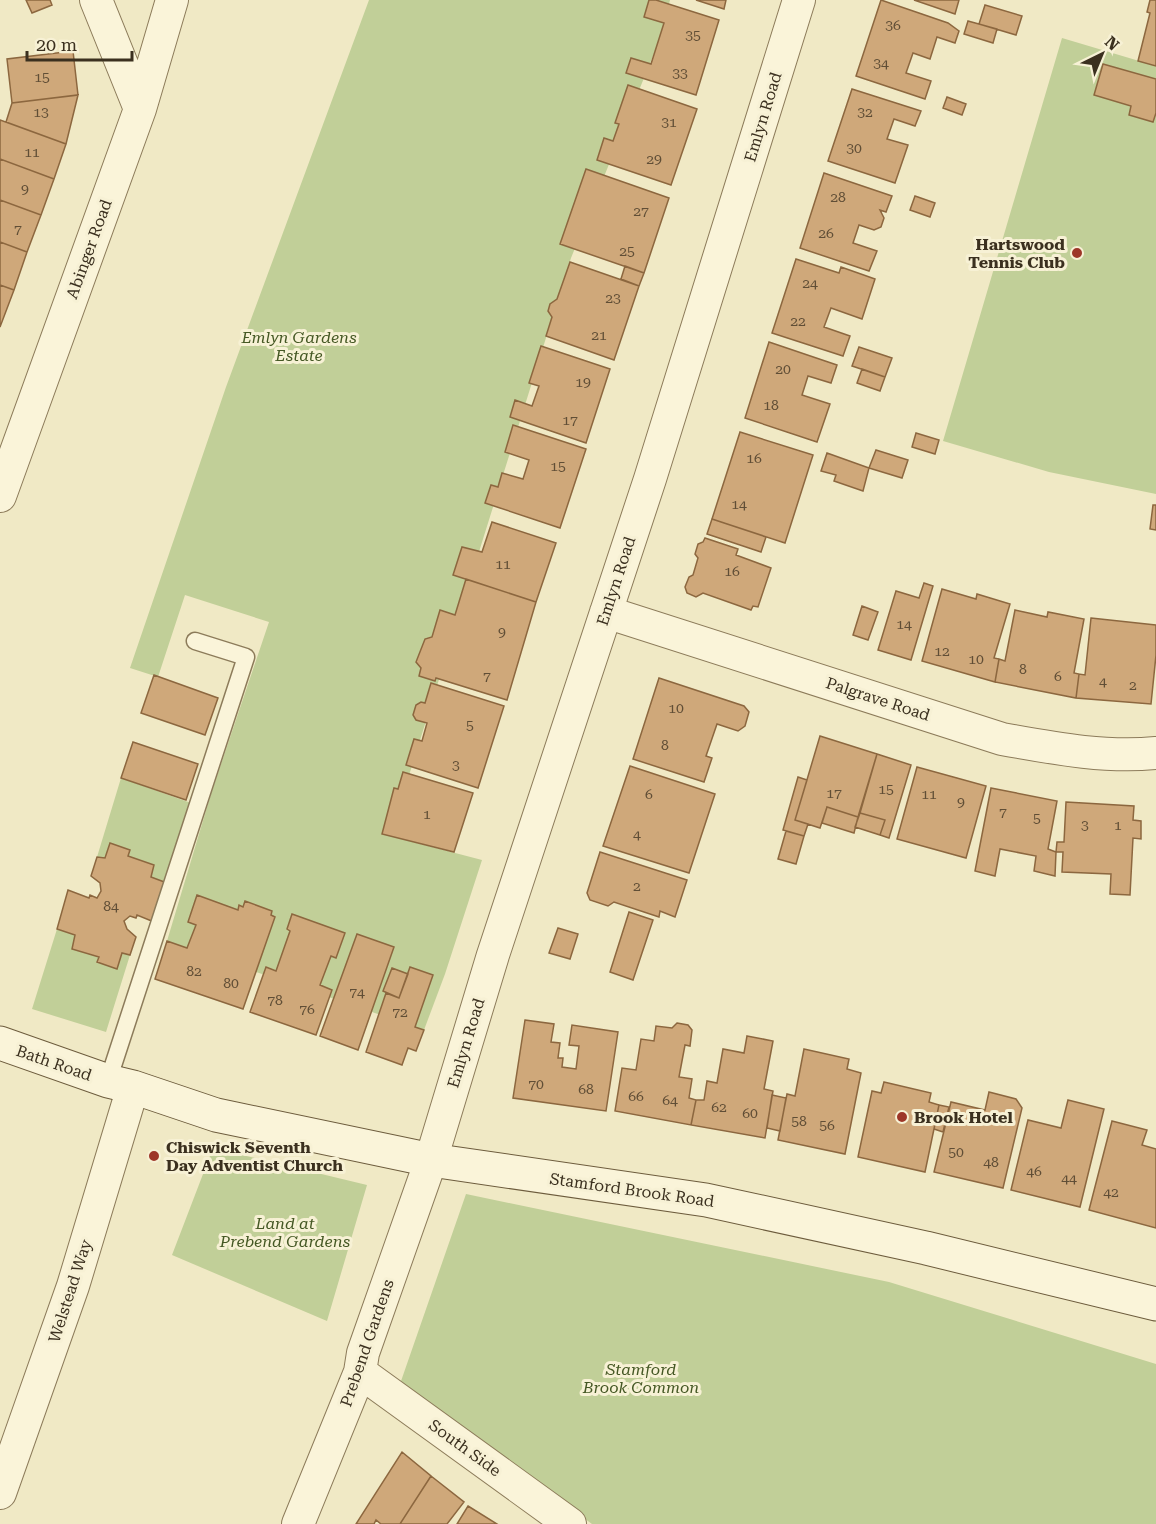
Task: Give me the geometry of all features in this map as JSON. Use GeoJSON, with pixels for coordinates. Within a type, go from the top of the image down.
{"type":"FeatureCollection","features":[{"type":"Feature","properties":{"kind":"main road","name":"Bath Road"},"geometry":{"type":"LineString","coordinates":[[0,1043],[120,1084]]}},
{"type":"Feature","properties":{"kind":"main road","name":"Stamford Brook Road"},"geometry":{"type":"LineString","coordinates":[[120,1084],[216,1115],[430,1160],[706,1200],[926,1248],[1156,1304]]}},
{"type":"Feature","properties":{"kind":"street"},"geometry":{"type":"LineString","coordinates":[[96,0],[140,109]]}},
{"type":"Feature","properties":{"kind":"street","name":"Abinger Road"},"geometry":{"type":"LineString","coordinates":[[0,496],[140,109],[172,0]]}},
{"type":"Feature","properties":{"kind":"street","name":"Emlyn Road"},"geometry":{"type":"LineString","coordinates":[[430,1160],[493,955],[717,269],[799,0]]}},
{"type":"Feature","properties":{"kind":"street","name":"Palgrave Road"},"geometry":{"type":"LineString","coordinates":[[606,612],[1002,739],[1065,750],[1128,755],[1156,753]]}},
{"type":"Feature","properties":{"kind":"street","name":"Welstead Way"},"geometry":{"type":"LineString","coordinates":[[0,1493],[73,1286],[120,1084]]}},
{"type":"Feature","properties":{"kind":"street","name":"Prebend Gardens"},"geometry":{"type":"LineString","coordinates":[[298,1524],[360,1372],[363,1353],[430,1160]]}},
{"type":"Feature","properties":{"kind":"street","name":"South Side"},"geometry":{"type":"LineString","coordinates":[[360,1372],[570,1524]]}},
{"type":"Feature","properties":{"kind":"lane"},"geometry":{"type":"LineString","coordinates":[[120,1084],[246,657],[195,641]]}},
{"type":"Feature","properties":{"kind":"green space","name":"Emlyn Gardens Estate"},"geometry":{"type":"Polygon","coordinates":[[[369,0],[670,0],[659,41],[571,258],[390,836],[482,860],[424,1030],[167,941],[211,794],[269,622],[185,595],[158,677],[130,668],[226,387],[369,0]]]}},
{"type":"Feature","properties":{"kind":"green space","name":"Hartswood Tennis Club"},"geometry":{"type":"Polygon","coordinates":[[[1062,38],[1156,66],[1156,494],[1049,472],[943,441],[1062,38]]]}},
{"type":"Feature","properties":{"kind":"green space"},"geometry":{"type":"Polygon","coordinates":[[[121,778],[191,803],[167,883],[151,877],[154,865],[128,856],[110,843],[105,858],[97,857],[121,778]]]}},
{"type":"Feature","properties":{"kind":"green space"},"geometry":{"type":"Polygon","coordinates":[[[57,929],[75,935],[72,949],[99,957],[97,962],[122,953],[130,955],[106,1032],[32,1009],[57,929]]]}},
{"type":"Feature","properties":{"kind":"green space","name":"Land at Prebend Gardens"},"geometry":{"type":"Polygon","coordinates":[[[213,1148],[367,1185],[327,1321],[172,1255],[213,1148]]]}},
{"type":"Feature","properties":{"kind":"green space","name":"Stamford Brook Common"},"geometry":{"type":"Polygon","coordinates":[[[466,1194],[889,1282],[1156,1364],[1156,1524],[592,1524],[400,1384],[466,1194]]]}},
{"type":"Feature","properties":{"kind":"building"},"geometry":{"type":"Polygon","coordinates":[[[26,0],[50,0],[52,5],[32,13],[26,0]]]}},
{"type":"Feature","properties":{"kind":"building"},"geometry":{"type":"Polygon","coordinates":[[[649,0],[656,0],[719,20],[696,95],[626,73],[631,58],[651,64],[664,23],[644,17],[649,0]]]}},
{"type":"Feature","properties":{"kind":"building"},"geometry":{"type":"Polygon","coordinates":[[[696,0],[726,0],[724,9],[696,0]]]}},
{"type":"Feature","properties":{"kind":"building"},"geometry":{"type":"Polygon","coordinates":[[[881,0],[948,23],[959,31],[955,43],[937,37],[930,59],[913,53],[906,73],[931,81],[925,99],[856,76],[881,0]]]}},
{"type":"Feature","properties":{"kind":"building"},"geometry":{"type":"Polygon","coordinates":[[[914,0],[959,0],[955,14],[914,0]]]}},
{"type":"Feature","properties":{"kind":"building"},"geometry":{"type":"Polygon","coordinates":[[[1150,0],[1156,0],[1156,66],[1138,61],[1150,13],[1147,12],[1150,0]]]}},
{"type":"Feature","properties":{"kind":"building"},"geometry":{"type":"Polygon","coordinates":[[[985,5],[1022,16],[1016,35],[979,24],[985,5]]]}},
{"type":"Feature","properties":{"kind":"building"},"geometry":{"type":"Polygon","coordinates":[[[968,21],[997,29],[993,43],[964,34],[968,21]]]}},
{"type":"Feature","properties":{"kind":"building"},"geometry":{"type":"Polygon","coordinates":[[[73,51],[78,95],[12,103],[7,59],[73,51]]]}},
{"type":"Feature","properties":{"kind":"building"},"geometry":{"type":"Polygon","coordinates":[[[1103,64],[1156,79],[1156,113],[1153,122],[1129,115],[1131,106],[1094,95],[1103,64]]]}},
{"type":"Feature","properties":{"kind":"building"},"geometry":{"type":"Polygon","coordinates":[[[628,85],[697,109],[671,185],[597,160],[604,138],[613,141],[619,124],[615,123],[628,85]]]}},
{"type":"Feature","properties":{"kind":"building"},"geometry":{"type":"Polygon","coordinates":[[[852,89],[921,111],[915,126],[894,119],[887,139],[908,145],[895,183],[828,161],[852,89]]]}},
{"type":"Feature","properties":{"kind":"building"},"geometry":{"type":"Polygon","coordinates":[[[78,95],[66,144],[6,122],[12,103],[78,95]]]}},
{"type":"Feature","properties":{"kind":"building"},"geometry":{"type":"Polygon","coordinates":[[[947,97],[966,104],[962,115],[943,108],[947,97]]]}},
{"type":"Feature","properties":{"kind":"building"},"geometry":{"type":"Polygon","coordinates":[[[0,120],[66,144],[54,179],[0,159],[0,120]]]}},
{"type":"Feature","properties":{"kind":"building"},"geometry":{"type":"Polygon","coordinates":[[[0,159],[54,179],[41,215],[0,200],[0,159]]]}},
{"type":"Feature","properties":{"kind":"building"},"geometry":{"type":"Polygon","coordinates":[[[586,169],[669,198],[644,273],[560,244],[586,169]]]}},
{"type":"Feature","properties":{"kind":"building"},"geometry":{"type":"Polygon","coordinates":[[[824,173],[892,196],[886,212],[880,210],[884,218],[881,227],[874,230],[859,225],[853,243],[877,251],[869,271],[800,248],[824,173]]]}},
{"type":"Feature","properties":{"kind":"building"},"geometry":{"type":"Polygon","coordinates":[[[915,196],[935,203],[930,217],[910,210],[915,196]]]}},
{"type":"Feature","properties":{"kind":"building"},"geometry":{"type":"Polygon","coordinates":[[[0,200],[41,215],[27,252],[0,242],[0,200]]]}},
{"type":"Feature","properties":{"kind":"building"},"geometry":{"type":"Polygon","coordinates":[[[0,242],[27,252],[14,290],[0,285],[0,242]]]}},
{"type":"Feature","properties":{"kind":"building"},"geometry":{"type":"Polygon","coordinates":[[[796,259],[839,273],[841,267],[875,279],[862,319],[831,308],[824,327],[850,336],[843,356],[772,333],[796,259]]]}},
{"type":"Feature","properties":{"kind":"building"},"geometry":{"type":"Polygon","coordinates":[[[570,262],[639,286],[614,360],[546,336],[552,317],[548,311],[550,304],[557,299],[570,262]]]}},
{"type":"Feature","properties":{"kind":"building"},"geometry":{"type":"Polygon","coordinates":[[[625,266],[644,273],[639,286],[621,279],[625,266]]]}},
{"type":"Feature","properties":{"kind":"building"},"geometry":{"type":"Polygon","coordinates":[[[0,285],[14,290],[0,327],[0,285]]]}},
{"type":"Feature","properties":{"kind":"building"},"geometry":{"type":"Polygon","coordinates":[[[769,342],[837,365],[831,383],[808,376],[802,395],[830,404],[817,442],[745,418],[769,342]]]}},
{"type":"Feature","properties":{"kind":"building"},"geometry":{"type":"Polygon","coordinates":[[[541,346],[610,369],[586,443],[510,417],[515,400],[532,406],[539,386],[529,383],[541,346]]]}},
{"type":"Feature","properties":{"kind":"building"},"geometry":{"type":"Polygon","coordinates":[[[859,347],[892,358],[885,377],[852,366],[859,347]]]}},
{"type":"Feature","properties":{"kind":"building"},"geometry":{"type":"Polygon","coordinates":[[[862,369],[885,377],[880,391],[857,383],[862,369]]]}},
{"type":"Feature","properties":{"kind":"building"},"geometry":{"type":"Polygon","coordinates":[[[513,425],[586,449],[560,528],[485,503],[491,485],[498,487],[502,473],[523,479],[529,460],[505,452],[513,425]]]}},
{"type":"Feature","properties":{"kind":"building"},"geometry":{"type":"Polygon","coordinates":[[[740,432],[813,455],[785,543],[712,519],[740,432]]]}},
{"type":"Feature","properties":{"kind":"building"},"geometry":{"type":"Polygon","coordinates":[[[916,433],[939,440],[935,454],[912,447],[916,433]]]}},
{"type":"Feature","properties":{"kind":"building"},"geometry":{"type":"Polygon","coordinates":[[[876,450],[908,460],[902,478],[869,468],[876,450]]]}},
{"type":"Feature","properties":{"kind":"building"},"geometry":{"type":"Polygon","coordinates":[[[827,453],[869,468],[863,491],[834,481],[836,475],[821,471],[827,453]]]}},
{"type":"Feature","properties":{"kind":"building"},"geometry":{"type":"Polygon","coordinates":[[[1153,505],[1156,505],[1156,530],[1150,529],[1153,505]]]}},
{"type":"Feature","properties":{"kind":"building"},"geometry":{"type":"Polygon","coordinates":[[[712,519],[766,537],[761,552],[707,534],[712,519]]]}},
{"type":"Feature","properties":{"kind":"building"},"geometry":{"type":"Polygon","coordinates":[[[492,522],[556,543],[536,602],[453,575],[462,547],[482,552],[492,522]]]}},
{"type":"Feature","properties":{"kind":"building"},"geometry":{"type":"Polygon","coordinates":[[[705,538],[738,549],[736,555],[771,568],[758,607],[753,606],[751,610],[703,593],[696,597],[687,593],[685,587],[689,577],[693,575],[698,558],[695,554],[698,544],[705,538]]]}},
{"type":"Feature","properties":{"kind":"building"},"geometry":{"type":"Polygon","coordinates":[[[466,579],[536,602],[507,700],[436,678],[435,681],[419,676],[421,668],[416,662],[425,639],[432,637],[440,610],[455,615],[466,579]]]}},
{"type":"Feature","properties":{"kind":"building"},"geometry":{"type":"Polygon","coordinates":[[[924,583],[933,586],[911,660],[878,650],[896,591],[919,598],[924,583]]]}},
{"type":"Feature","properties":{"kind":"building"},"geometry":{"type":"Polygon","coordinates":[[[942,589],[976,599],[977,594],[1010,604],[994,658],[999,659],[995,682],[922,661],[942,589]]]}},
{"type":"Feature","properties":{"kind":"building"},"geometry":{"type":"Polygon","coordinates":[[[862,606],[878,612],[868,640],[853,635],[862,606]]]}},
{"type":"Feature","properties":{"kind":"building"},"geometry":{"type":"Polygon","coordinates":[[[1015,610],[1047,617],[1048,612],[1084,619],[1074,673],[1079,674],[1076,698],[995,682],[999,659],[1005,661],[1015,610]]]}},
{"type":"Feature","properties":{"kind":"building"},"geometry":{"type":"Polygon","coordinates":[[[1091,618],[1156,625],[1156,655],[1151,704],[1076,698],[1079,674],[1085,675],[1091,618]]]}},
{"type":"Feature","properties":{"kind":"building"},"geometry":{"type":"Polygon","coordinates":[[[154,675],[218,698],[205,735],[141,713],[154,675]]]}},
{"type":"Feature","properties":{"kind":"building"},"geometry":{"type":"Polygon","coordinates":[[[659,678],[744,706],[749,712],[745,726],[738,731],[717,724],[706,756],[712,758],[704,782],[633,759],[659,678]]]}},
{"type":"Feature","properties":{"kind":"building"},"geometry":{"type":"Polygon","coordinates":[[[431,683],[504,706],[478,788],[406,765],[414,739],[422,741],[427,723],[416,720],[413,715],[416,705],[421,702],[425,703],[431,683]]]}},
{"type":"Feature","properties":{"kind":"building"},"geometry":{"type":"Polygon","coordinates":[[[820,736],[877,754],[858,817],[827,807],[820,828],[795,820],[820,736]]]}},
{"type":"Feature","properties":{"kind":"building"},"geometry":{"type":"Polygon","coordinates":[[[133,742],[198,764],[186,800],[121,778],[133,742]]]}},
{"type":"Feature","properties":{"kind":"building"},"geometry":{"type":"Polygon","coordinates":[[[877,754],[911,765],[889,838],[880,835],[885,820],[860,813],[877,754]]]}},
{"type":"Feature","properties":{"kind":"building"},"geometry":{"type":"Polygon","coordinates":[[[630,766],[715,794],[689,873],[603,846],[630,766]]]}},
{"type":"Feature","properties":{"kind":"building"},"geometry":{"type":"Polygon","coordinates":[[[917,767],[986,786],[966,858],[897,839],[917,767]]]}},
{"type":"Feature","properties":{"kind":"building"},"geometry":{"type":"Polygon","coordinates":[[[403,772],[473,793],[454,852],[382,834],[394,788],[398,789],[403,772]]]}},
{"type":"Feature","properties":{"kind":"building"},"geometry":{"type":"Polygon","coordinates":[[[798,777],[807,780],[795,820],[808,824],[804,836],[783,830],[798,777]]]}},
{"type":"Feature","properties":{"kind":"building"},"geometry":{"type":"Polygon","coordinates":[[[991,788],[1057,801],[1048,849],[1056,852],[1055,876],[1034,871],[1036,856],[1000,849],[995,876],[975,871],[991,788]]]}},
{"type":"Feature","properties":{"kind":"building"},"geometry":{"type":"Polygon","coordinates":[[[1066,802],[1134,806],[1133,820],[1141,821],[1141,839],[1133,838],[1130,895],[1110,894],[1111,874],[1062,872],[1063,852],[1056,852],[1057,842],[1064,842],[1066,802]]]}},
{"type":"Feature","properties":{"kind":"building"},"geometry":{"type":"Polygon","coordinates":[[[827,807],[858,817],[854,833],[822,823],[827,807]]]}},
{"type":"Feature","properties":{"kind":"building"},"geometry":{"type":"Polygon","coordinates":[[[860,813],[885,820],[880,835],[855,827],[860,813]]]}},
{"type":"Feature","properties":{"kind":"building"},"geometry":{"type":"Polygon","coordinates":[[[786,831],[804,836],[796,864],[778,859],[786,831]]]}},
{"type":"Feature","properties":{"kind":"building"},"geometry":{"type":"Polygon","coordinates":[[[110,843],[130,850],[128,856],[154,865],[151,877],[167,883],[154,922],[137,915],[136,918],[130,916],[124,921],[127,929],[136,937],[130,955],[122,953],[117,969],[97,962],[99,957],[72,949],[75,935],[57,929],[68,890],[89,898],[90,895],[97,898],[101,891],[100,883],[91,876],[97,857],[105,858],[110,843]]]}},
{"type":"Feature","properties":{"kind":"building"},"geometry":{"type":"Polygon","coordinates":[[[600,852],[687,880],[675,917],[660,911],[659,917],[614,902],[608,906],[590,900],[587,893],[600,852]]]}},
{"type":"Feature","properties":{"kind":"building"},"geometry":{"type":"Polygon","coordinates":[[[197,895],[238,910],[239,905],[243,907],[245,901],[272,911],[271,915],[275,917],[243,1009],[155,979],[167,941],[187,948],[196,925],[188,922],[197,895]]]}},
{"type":"Feature","properties":{"kind":"building"},"geometry":{"type":"Polygon","coordinates":[[[629,912],[653,920],[633,980],[610,972],[629,912]]]}},
{"type":"Feature","properties":{"kind":"building"},"geometry":{"type":"Polygon","coordinates":[[[292,914],[345,933],[336,958],[331,956],[320,985],[332,990],[316,1035],[250,1012],[266,967],[276,971],[290,931],[287,929],[292,914]]]}},
{"type":"Feature","properties":{"kind":"building"},"geometry":{"type":"Polygon","coordinates":[[[558,928],[578,934],[570,959],[549,953],[558,928]]]}},
{"type":"Feature","properties":{"kind":"building"},"geometry":{"type":"Polygon","coordinates":[[[357,934],[394,947],[358,1050],[320,1036],[357,934]]]}},
{"type":"Feature","properties":{"kind":"building"},"geometry":{"type":"Polygon","coordinates":[[[410,967],[433,975],[415,1027],[424,1030],[416,1051],[408,1048],[402,1065],[366,1052],[386,993],[399,998],[410,967]]]}},
{"type":"Feature","properties":{"kind":"building"},"geometry":{"type":"Polygon","coordinates":[[[392,968],[408,974],[399,998],[383,991],[392,968]]]}},
{"type":"Feature","properties":{"kind":"building"},"geometry":{"type":"Polygon","coordinates":[[[525,1020],[554,1024],[551,1042],[560,1043],[558,1058],[563,1058],[562,1067],[576,1069],[579,1046],[569,1045],[572,1025],[618,1032],[606,1111],[513,1098],[525,1020]]]}},
{"type":"Feature","properties":{"kind":"building"},"geometry":{"type":"Polygon","coordinates":[[[677,1023],[688,1025],[692,1030],[690,1046],[685,1045],[679,1077],[692,1079],[689,1098],[696,1100],[691,1125],[615,1111],[622,1068],[636,1070],[641,1039],[654,1041],[656,1026],[672,1028],[677,1023]]]}},
{"type":"Feature","properties":{"kind":"building"},"geometry":{"type":"Polygon","coordinates":[[[747,1036],[773,1041],[764,1089],[773,1091],[765,1138],[691,1125],[696,1100],[704,1100],[707,1081],[717,1083],[723,1049],[744,1053],[747,1036]]]}},
{"type":"Feature","properties":{"kind":"building"},"geometry":{"type":"Polygon","coordinates":[[[804,1049],[849,1059],[847,1069],[861,1073],[845,1154],[778,1140],[787,1094],[795,1096],[804,1049]]]}},
{"type":"Feature","properties":{"kind":"building","name":"Brook Hotel"},"geometry":{"type":"Polygon","coordinates":[[[884,1082],[931,1093],[929,1102],[939,1105],[925,1172],[858,1157],[872,1091],[881,1093],[884,1082]]]}},
{"type":"Feature","properties":{"kind":"building"},"geometry":{"type":"Polygon","coordinates":[[[989,1092],[1016,1099],[1022,1108],[1003,1188],[934,1172],[951,1102],[985,1110],[989,1092]]]}},
{"type":"Feature","properties":{"kind":"building"},"geometry":{"type":"Polygon","coordinates":[[[772,1095],[786,1098],[780,1131],[767,1128],[772,1095]]]}},
{"type":"Feature","properties":{"kind":"building"},"geometry":{"type":"Polygon","coordinates":[[[1068,1100],[1104,1109],[1080,1207],[1011,1190],[1028,1120],[1061,1128],[1068,1100]]]}},
{"type":"Feature","properties":{"kind":"building"},"geometry":{"type":"Polygon","coordinates":[[[939,1105],[949,1107],[943,1132],[934,1129],[939,1105]]]}},
{"type":"Feature","properties":{"kind":"building"},"geometry":{"type":"Polygon","coordinates":[[[1112,1121],[1147,1130],[1142,1145],[1156,1149],[1156,1228],[1089,1210],[1112,1121]]]}},
{"type":"Feature","properties":{"kind":"building"},"geometry":{"type":"Polygon","coordinates":[[[402,1452],[431,1476],[400,1524],[381,1524],[376,1520],[374,1524],[356,1524],[402,1452]]]}},
{"type":"Feature","properties":{"kind":"building"},"geometry":{"type":"Polygon","coordinates":[[[431,1476],[464,1502],[447,1524],[400,1524],[431,1476]]]}},
{"type":"Feature","properties":{"kind":"building"},"geometry":{"type":"Polygon","coordinates":[[[468,1506],[497,1524],[457,1524],[468,1506]]]}},
{"type":"Feature","properties":{"kind":"place","name":"Hartswood Tennis Club"},"geometry":{"type":"Point","coordinates":[1077,253]}},
{"type":"Feature","properties":{"kind":"place","name":"Brook Hotel"},"geometry":{"type":"Point","coordinates":[902,1117]}},
{"type":"Feature","properties":{"kind":"place","name":"Chiswick Seventh Day Adventist Church"},"geometry":{"type":"Point","coordinates":[154,1156]}}]}
